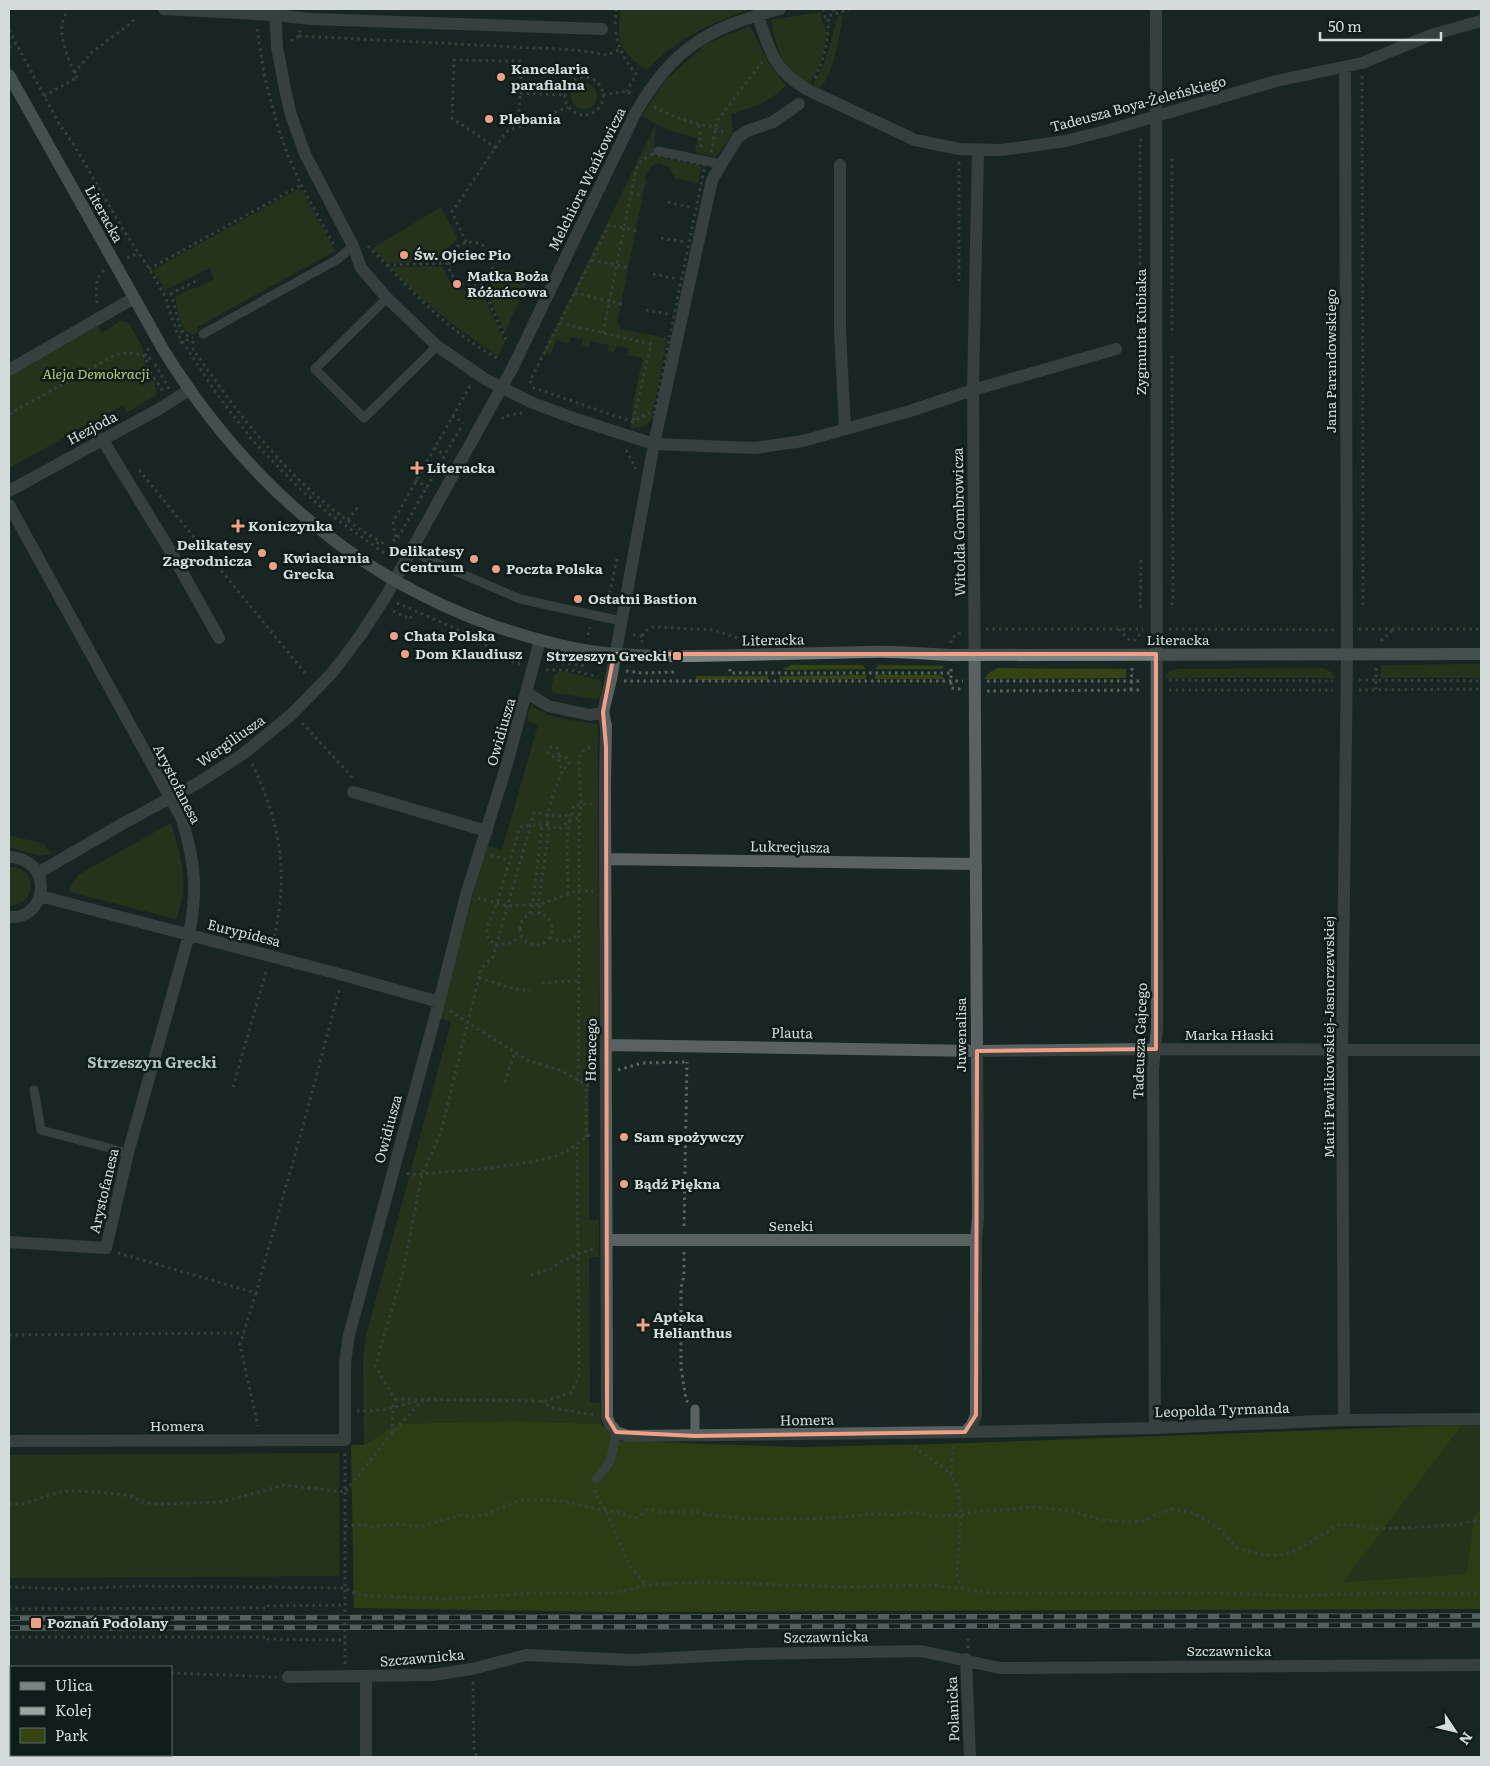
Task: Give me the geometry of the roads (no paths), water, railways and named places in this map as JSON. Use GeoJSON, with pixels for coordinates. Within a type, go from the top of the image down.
{"type":"FeatureCollection","features":[{"type":"Feature","properties":{"kind":"street"},"geometry":{"type":"LineString","coordinates":[[164,9],[274,12],[302,18],[602,29]]}},
{"type":"Feature","properties":{"kind":"street","name":"Melchiora Wańkowicza"},"geometry":{"type":"LineString","coordinates":[[394,580],[405,551],[513,367],[635,114],[654,83],[664,70],[688,47],[705,36],[758,14],[780,9]]}},
{"type":"Feature","properties":{"kind":"street","name":"Zygmunta Kubiaka"},"geometry":{"type":"LineString","coordinates":[[1156,9],[1156,654]]}},
{"type":"Feature","properties":{"kind":"street"},"geometry":{"type":"LineString","coordinates":[[274,12],[277,46],[291,115],[305,154],[358,244],[361,268],[387,298],[437,346],[461,364],[501,388],[533,403],[654,444],[755,448],[803,441],[1116,349]]}},
{"type":"Feature","properties":{"kind":"street","name":"Tadeusza Boya-Żeleńskiego"},"geometry":{"type":"LineString","coordinates":[[758,14],[765,38],[784,73],[792,82],[915,140],[959,149],[978,150],[1002,150],[1066,141],[1276,81],[1345,68],[1430,35],[1481,21]]}},
{"type":"Feature","properties":{"kind":"street","name":"Jana Parandowskiego"},"geometry":{"type":"LineString","coordinates":[[1345,68],[1347,655]]}},
{"type":"Feature","properties":{"kind":"street","name":"Literacka"},"geometry":{"type":"LineString","coordinates":[[9,75],[164,351],[189,390],[235,449],[285,501],[336,544],[394,580],[464,615],[540,640],[585,650],[642,656],[872,652],[951,655],[1481,654]]}},
{"type":"Feature","properties":{"kind":"street"},"geometry":{"type":"LineString","coordinates":[[614,654],[701,206],[712,180],[738,136],[773,122],[799,104]]}},
{"type":"Feature","properties":{"kind":"street","name":"Witolda Gombrowicza"},"geometry":{"type":"LineString","coordinates":[[975,655],[973,390],[978,150]]}},
{"type":"Feature","properties":{"kind":"street"},"geometry":{"type":"LineString","coordinates":[[840,165],[840,331],[845,429]]}},
{"type":"Feature","properties":{"kind":"street"},"geometry":{"type":"LineString","coordinates":[[9,370],[134,298]]}},
{"type":"Feature","properties":{"kind":"street","name":"Hezjoda"},"geometry":{"type":"LineString","coordinates":[[9,491],[159,409],[189,390]]}},
{"type":"Feature","properties":{"kind":"street"},"geometry":{"type":"LineString","coordinates":[[102,439],[168,547],[219,638]]}},
{"type":"Feature","properties":{"kind":"street","name":"Arystofanesa"},"geometry":{"type":"LineString","coordinates":[[9,505],[182,819],[194,865],[196,884],[189,935],[128,1153],[106,1248],[9,1242]]}},
{"type":"Feature","properties":{"kind":"street","name":"Wergiliusza"},"geometry":{"type":"LineString","coordinates":[[38,873],[219,770],[243,754],[292,714],[330,674],[354,644],[394,580]]}},
{"type":"Feature","properties":{"kind":"street","name":"Owidiusza"},"geometry":{"type":"LineString","coordinates":[[345,1440],[345,1363],[349,1335],[466,895],[487,831],[527,693],[540,640]]}},
{"type":"Feature","properties":{"kind":"street","name":"Horacego"},"geometry":{"type":"LineString","coordinates":[[614,654],[603,712],[606,726],[605,1124],[607,1417],[610,1425],[622,1434]]}},
{"type":"Feature","properties":{"kind":"street","name":"Tadeusza Gajcego"},"geometry":{"type":"LineString","coordinates":[[1155,1428],[1153,1069],[1156,1049],[1156,654]]}},
{"type":"Feature","properties":{"kind":"street","name":"Juwenalisa"},"geometry":{"type":"LineString","coordinates":[[960,1433],[972,1425],[976,1415],[976,1240],[978,1217],[974,864],[975,655]]}},
{"type":"Feature","properties":{"kind":"street","name":"Marii Pawlikowskiej-Jasnorzewskiej"},"geometry":{"type":"LineString","coordinates":[[1344,1420],[1342,1051],[1347,655]]}},
{"type":"Feature","properties":{"kind":"street"},"geometry":{"type":"LineString","coordinates":[[527,693],[548,706],[590,715],[603,712]]}},
{"type":"Feature","properties":{"kind":"street"},"geometry":{"type":"LineString","coordinates":[[353,792],[487,831]]}},
{"type":"Feature","properties":{"kind":"street"},"geometry":{"type":"LineString","coordinates":[[9,857],[22,859],[32,866],[38,873],[41,882],[40,896],[34,906],[25,914],[14,917],[9,916]]}},
{"type":"Feature","properties":{"kind":"street","name":"Lukrecjusza"},"geometry":{"type":"LineString","coordinates":[[606,859],[974,864]]}},
{"type":"Feature","properties":{"kind":"street","name":"Eurypidesa"},"geometry":{"type":"LineString","coordinates":[[40,896],[439,1002]]}},
{"type":"Feature","properties":{"kind":"street","name":"Plauta"},"geometry":{"type":"LineString","coordinates":[[606,1045],[977,1051]]}},
{"type":"Feature","properties":{"kind":"street","name":"Marka Hłaski"},"geometry":{"type":"LineString","coordinates":[[977,1051],[1156,1049],[1481,1050]]}},
{"type":"Feature","properties":{"kind":"street","name":"Seneki"},"geometry":{"type":"LineString","coordinates":[[606,1240],[976,1240]]}},
{"type":"Feature","properties":{"kind":"street","name":"Leopolda Tyrmanda"},"geometry":{"type":"LineString","coordinates":[[960,1433],[1155,1428],[1344,1420],[1481,1419]]}},
{"type":"Feature","properties":{"kind":"street","name":"Homera"},"geometry":{"type":"LineString","coordinates":[[622,1434],[696,1436],[960,1433]]}},
{"type":"Feature","properties":{"kind":"street","name":"Homera"},"geometry":{"type":"LineString","coordinates":[[9,1441],[345,1440]]}},
{"type":"Feature","properties":{"kind":"street","name":"Szczawnicka"},"geometry":{"type":"LineString","coordinates":[[288,1677],[433,1675],[472,1669],[526,1655],[632,1660],[749,1654],[920,1651],[966,1659],[1000,1668],[1481,1665]]}},
{"type":"Feature","properties":{"kind":"street","name":"Polanicka"},"geometry":{"type":"LineString","coordinates":[[966,1659],[970,1757]]}},
{"type":"Feature","properties":{"kind":"street"},"geometry":{"type":"LineString","coordinates":[[366,1677],[366,1757]]}},
{"type":"Feature","properties":{"kind":"lane"},"geometry":{"type":"LineString","coordinates":[[658,151],[719,167]]}},
{"type":"Feature","properties":{"kind":"lane"},"geometry":{"type":"LineString","coordinates":[[203,334],[338,259],[358,244]]}},
{"type":"Feature","properties":{"kind":"lane"},"geometry":{"type":"LineString","coordinates":[[387,298],[315,369],[364,418],[437,346]]}},
{"type":"Feature","properties":{"kind":"lane"},"geometry":{"type":"LineString","coordinates":[[405,551],[520,599],[621,621]]}},
{"type":"Feature","properties":{"kind":"lane"},"geometry":{"type":"LineString","coordinates":[[34,1090],[41,1130],[128,1153]]}},
{"type":"Feature","properties":{"kind":"lane"},"geometry":{"type":"LineString","coordinates":[[695,1409],[696,1436]]}},
{"type":"Feature","properties":{"kind":"lane"},"geometry":{"type":"LineString","coordinates":[[596,1479],[609,1465],[622,1434]]}},
{"type":"Feature","properties":{"kind":"railway"},"geometry":{"type":"LineString","coordinates":[[9,1618],[1481,1616]]}},
{"type":"Feature","properties":{"kind":"railway"},"geometry":{"type":"LineString","coordinates":[[9,1628],[1481,1625]]}},
{"type":"Feature","properties":{"kind":"place","name":"Kancelaria parafialna"},"geometry":{"type":"Point","coordinates":[501,77]}},
{"type":"Feature","properties":{"kind":"place","name":"Plebania"},"geometry":{"type":"Point","coordinates":[489,119]}},
{"type":"Feature","properties":{"kind":"place","name":"Św. Ojciec Pio"},"geometry":{"type":"Point","coordinates":[404,255]}},
{"type":"Feature","properties":{"kind":"place","name":"Matka Boża Różańcowa"},"geometry":{"type":"Point","coordinates":[457,284]}},
{"type":"Feature","properties":{"kind":"place","name":"Literacka"},"geometry":{"type":"Point","coordinates":[417,468]}},
{"type":"Feature","properties":{"kind":"place","name":"Koniczynka"},"geometry":{"type":"Point","coordinates":[238,526]}},
{"type":"Feature","properties":{"kind":"place","name":"Delikatesy Zagrodnicza"},"geometry":{"type":"Point","coordinates":[262,553]}},
{"type":"Feature","properties":{"kind":"place","name":"Delikatesy Centrum"},"geometry":{"type":"Point","coordinates":[474,559]}},
{"type":"Feature","properties":{"kind":"place","name":"Kwiaciarnia Grecka"},"geometry":{"type":"Point","coordinates":[273,566]}},
{"type":"Feature","properties":{"kind":"place","name":"Poczta Polska"},"geometry":{"type":"Point","coordinates":[496,569]}},
{"type":"Feature","properties":{"kind":"place","name":"Ostatni Bastion"},"geometry":{"type":"Point","coordinates":[578,599]}},
{"type":"Feature","properties":{"kind":"place","name":"Chata Polska"},"geometry":{"type":"Point","coordinates":[394,636]}},
{"type":"Feature","properties":{"kind":"place","name":"Dom Klaudiusz"},"geometry":{"type":"Point","coordinates":[405,654]}},
{"type":"Feature","properties":{"kind":"place","name":"Strzeszyn Grecki"},"geometry":{"type":"Point","coordinates":[677,656]}},
{"type":"Feature","properties":{"kind":"place","name":"Sam spożywczy"},"geometry":{"type":"Point","coordinates":[624,1137]}},
{"type":"Feature","properties":{"kind":"place","name":"Bądź Piękna"},"geometry":{"type":"Point","coordinates":[624,1184]}},
{"type":"Feature","properties":{"kind":"place","name":"Apteka Helianthus"},"geometry":{"type":"Point","coordinates":[643,1325]}},
{"type":"Feature","properties":{"kind":"place","name":"Poznań Podolany"},"geometry":{"type":"Point","coordinates":[36,1623]}},
{"type":"Feature","properties":{"kind":"district","name":"Strzeszyn Grecki"},"geometry":{"type":"Point","coordinates":[152,1063]}},
{"type":"Feature","properties":{"kind":"park label","name":"Aleja Demokracji"},"geometry":{"type":"Point","coordinates":[96,374]}}]}
